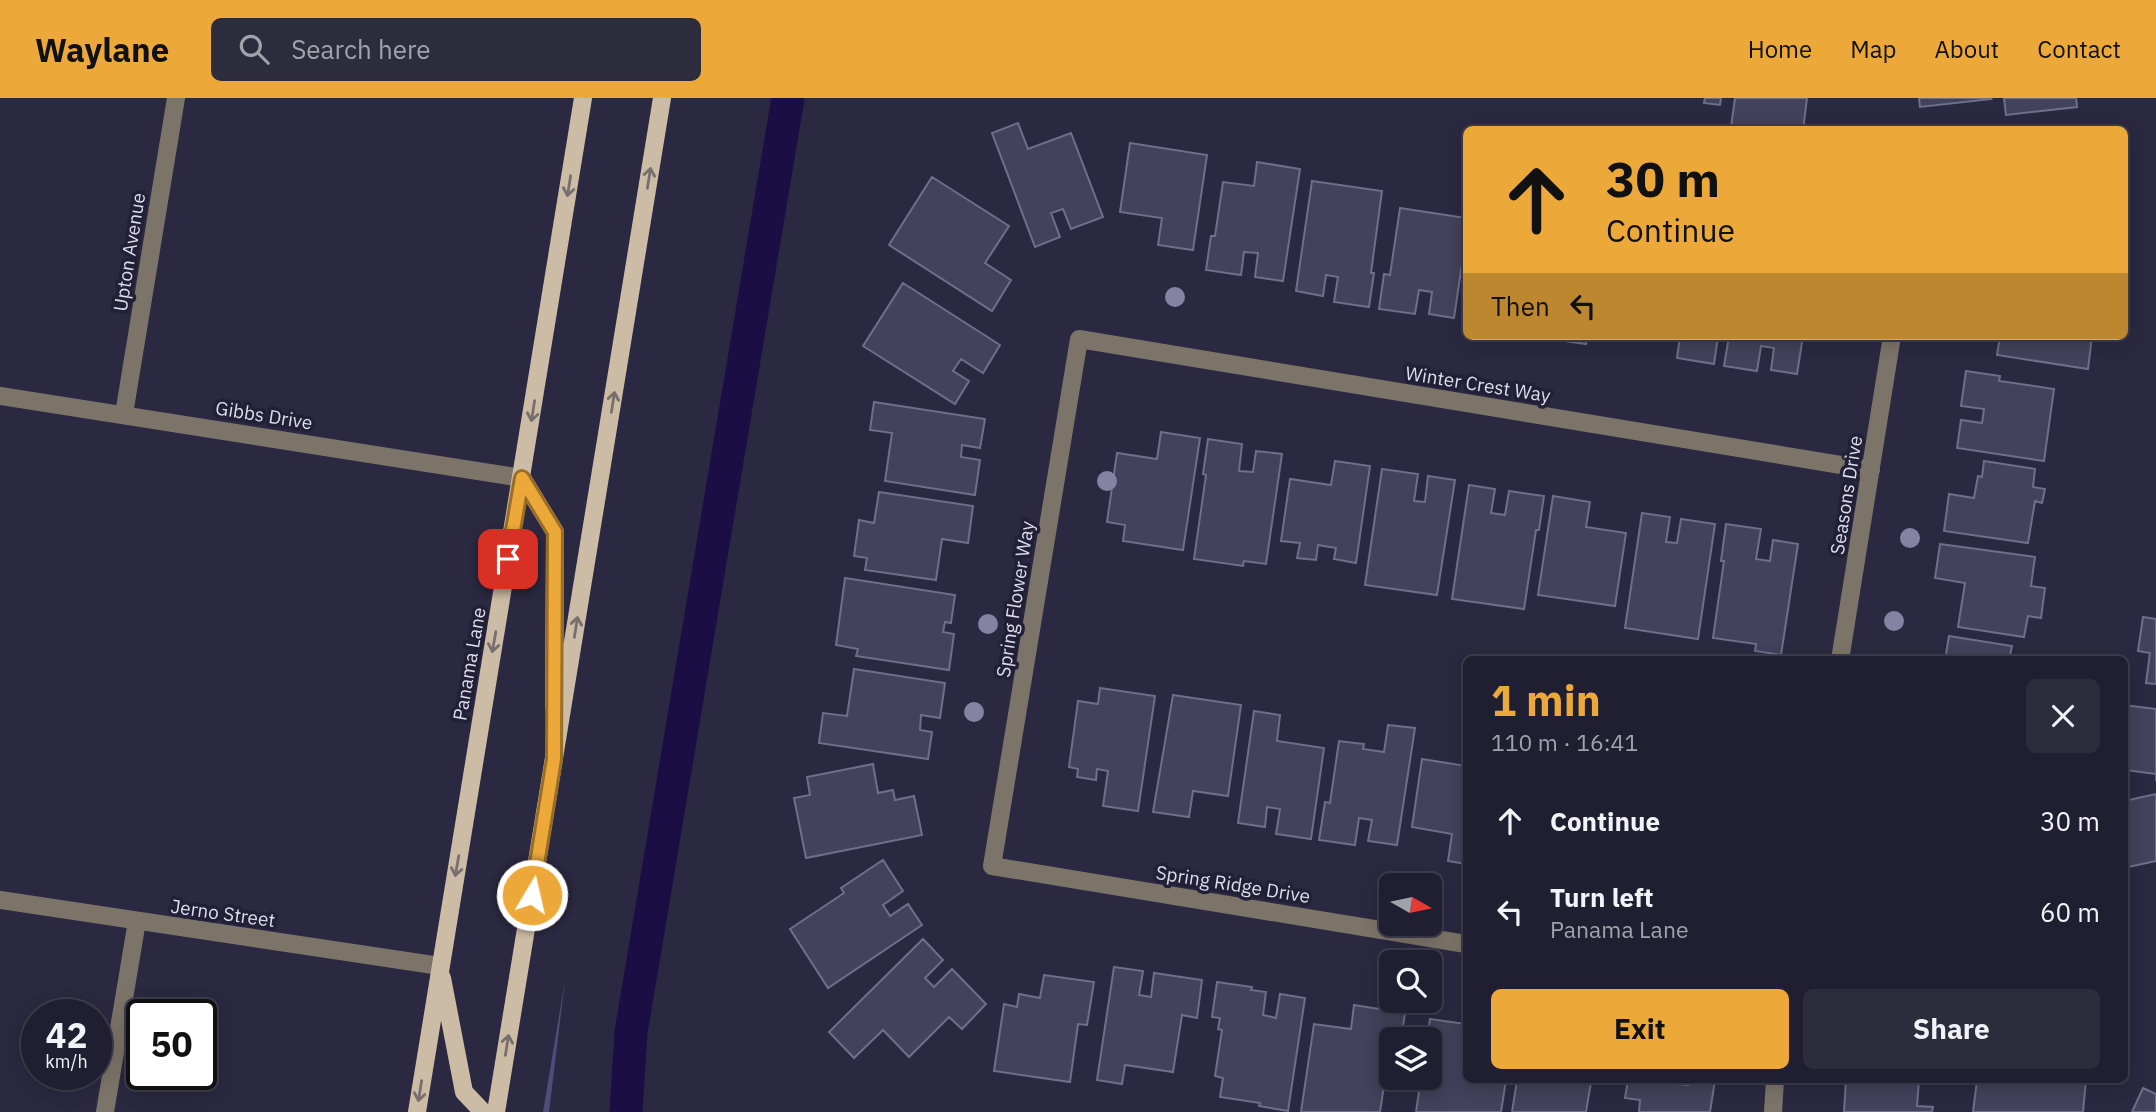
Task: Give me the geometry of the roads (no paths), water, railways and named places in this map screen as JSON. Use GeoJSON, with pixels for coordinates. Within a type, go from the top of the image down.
{"type":"FeatureCollection","features":[{"type":"Feature","properties":{"kind":"main road","name":"Panama Lane"},"geometry":{"type":"LineString","coordinates":[[416,1112],[583,98]]}},
{"type":"Feature","properties":{"kind":"main road"},"geometry":{"type":"LineString","coordinates":[[496,1112],[662,98]]}},
{"type":"Feature","properties":{"kind":"main road"},"geometry":{"type":"LineString","coordinates":[[522,478],[555,532],[554,759]]}},
{"type":"Feature","properties":{"kind":"main road"},"geometry":{"type":"LineString","coordinates":[[440,966],[464,1092],[483,1112]]}},
{"type":"Feature","properties":{"kind":"street","name":"Upton Avenue"},"geometry":{"type":"LineString","coordinates":[[124,414],[176,98]]}},
{"type":"Feature","properties":{"kind":"street","name":"Winter Crest Way"},"geometry":{"type":"LineString","coordinates":[[1079,339],[1871,470]]}},
{"type":"Feature","properties":{"kind":"street","name":"Spring Flower Way"},"geometry":{"type":"LineString","coordinates":[[992,866],[1079,339]]}},
{"type":"Feature","properties":{"kind":"street","name":"Seasons Drive"},"geometry":{"type":"LineString","coordinates":[[1841,656],[1891,340]]}},
{"type":"Feature","properties":{"kind":"street","name":"Gibbs Drive"},"geometry":{"type":"LineString","coordinates":[[0,396],[522,478]]}},
{"type":"Feature","properties":{"kind":"street","name":"Spring Ridge Drive"},"geometry":{"type":"LineString","coordinates":[[992,866],[1463,944]]}},
{"type":"Feature","properties":{"kind":"street","name":"Jerno Street"},"geometry":{"type":"LineString","coordinates":[[0,900],[440,966]]}},
{"type":"Feature","properties":{"kind":"street"},"geometry":{"type":"LineString","coordinates":[[105,1112],[137,921]]}},
{"type":"Feature","properties":{"kind":"street"},"geometry":{"type":"LineString","coordinates":[[1773,1112],[1775,1083]]}},
{"type":"Feature","properties":{"kind":"waterway"},"geometry":{"type":"LineString","coordinates":[[626,1112],[631,1032],[788,98]]}}]}
